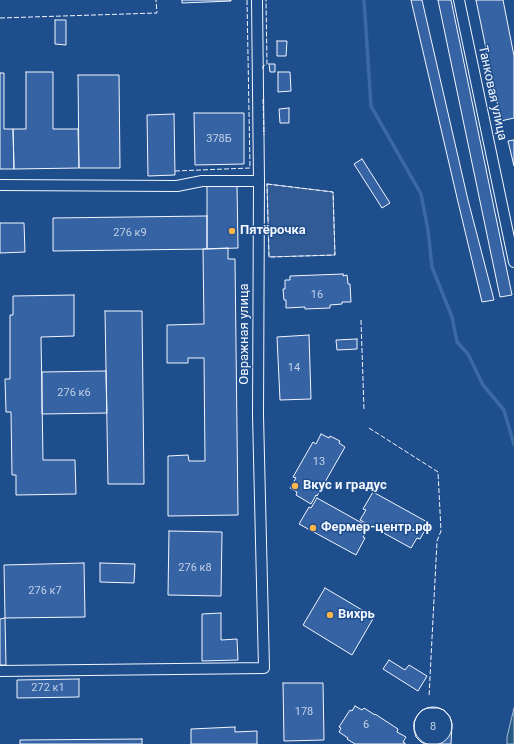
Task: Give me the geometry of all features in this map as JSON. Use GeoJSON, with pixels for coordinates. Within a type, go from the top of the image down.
{"type":"FeatureCollection","features":[{"type":"Feature","properties":{"kind":"street","name":"Овражная улица"},"geometry":{"type":"LineString","coordinates":[[0,671],[264,668],[258,415],[259,181],[257,0]]}},
{"type":"Feature","properties":{"kind":"street","name":"Танковая улица"},"geometry":{"type":"LineString","coordinates":[[459,0],[514,262]]}},
{"type":"Feature","properties":{"kind":"street"},"geometry":{"type":"LineString","coordinates":[[0,185],[177,186],[202,181],[259,181]]}},
{"type":"Feature","properties":{"kind":"shaded area"},"geometry":{"type":"Polygon","coordinates":[[[267,184],[333,192],[335,255],[269,257],[267,184]]]}},
{"type":"Feature","properties":{"kind":"shaded area"},"geometry":{"type":"Polygon","coordinates":[[[514,708],[514,744],[507,744],[507,737],[514,708]]]}},
{"type":"Feature","properties":{"kind":"building"},"geometry":{"type":"Polygon","coordinates":[[[182,0],[231,0],[231,1],[182,3],[182,0]]]}},
{"type":"Feature","properties":{"kind":"building"},"geometry":{"type":"Polygon","coordinates":[[[411,0],[422,0],[468,200],[494,300],[482,302],[411,0]]]}},
{"type":"Feature","properties":{"kind":"building"},"geometry":{"type":"Polygon","coordinates":[[[438,0],[451,0],[512,295],[500,297],[438,0]]]}},
{"type":"Feature","properties":{"kind":"building"},"geometry":{"type":"Polygon","coordinates":[[[476,0],[503,0],[514,56],[514,118],[501,121],[476,0]]]}},
{"type":"Feature","properties":{"kind":"building"},"geometry":{"type":"Polygon","coordinates":[[[55,20],[66,20],[66,45],[55,44],[55,20]]]}},
{"type":"Feature","properties":{"kind":"building"},"geometry":{"type":"Polygon","coordinates":[[[277,41],[287,41],[286,56],[277,56],[277,41]]]}},
{"type":"Feature","properties":{"kind":"building"},"geometry":{"type":"Polygon","coordinates":[[[269,64],[275,64],[275,72],[270,72],[269,64]]]}},
{"type":"Feature","properties":{"kind":"building"},"geometry":{"type":"Polygon","coordinates":[[[26,72],[53,72],[53,129],[78,129],[79,168],[14,169],[13,129],[26,129],[26,72]]]}},
{"type":"Feature","properties":{"kind":"building"},"geometry":{"type":"Polygon","coordinates":[[[278,72],[290,72],[291,91],[278,92],[278,72]]]}},
{"type":"Feature","properties":{"kind":"building"},"geometry":{"type":"Polygon","coordinates":[[[0,73],[4,73],[4,129],[13,129],[14,169],[0,169],[0,73]]]}},
{"type":"Feature","properties":{"kind":"building"},"geometry":{"type":"Polygon","coordinates":[[[78,75],[119,75],[120,168],[79,168],[78,75]]]}},
{"type":"Feature","properties":{"kind":"building"},"geometry":{"type":"Polygon","coordinates":[[[289,108],[289,123],[280,123],[279,109],[289,108]]]}},
{"type":"Feature","properties":{"kind":"building"},"geometry":{"type":"Polygon","coordinates":[[[194,113],[244,113],[244,164],[195,165],[194,113]]]}},
{"type":"Feature","properties":{"kind":"building"},"geometry":{"type":"Polygon","coordinates":[[[174,114],[175,175],[148,176],[147,115],[174,114]]]}},
{"type":"Feature","properties":{"kind":"building"},"geometry":{"type":"Polygon","coordinates":[[[514,140],[514,166],[508,141],[514,140]]]}},
{"type":"Feature","properties":{"kind":"building"},"geometry":{"type":"Polygon","coordinates":[[[362,159],[390,203],[382,208],[354,164],[362,159]]]}},
{"type":"Feature","properties":{"kind":"building"},"geometry":{"type":"Polygon","coordinates":[[[207,185],[237,185],[238,248],[207,249],[207,185]]]}},
{"type":"Feature","properties":{"kind":"building"},"geometry":{"type":"Polygon","coordinates":[[[207,216],[207,249],[53,251],[53,218],[207,216]]]}},
{"type":"Feature","properties":{"kind":"building"},"geometry":{"type":"Polygon","coordinates":[[[0,223],[24,223],[25,252],[0,253],[0,223]]]}},
{"type":"Feature","properties":{"kind":"building"},"geometry":{"type":"Polygon","coordinates":[[[228,248],[228,259],[235,259],[238,515],[168,516],[168,456],[188,455],[189,461],[205,461],[204,358],[188,358],[188,363],[167,363],[167,325],[204,324],[203,249],[228,248]]]}},
{"type":"Feature","properties":{"kind":"building"},"geometry":{"type":"Polygon","coordinates":[[[343,274],[343,276],[347,275],[348,284],[350,284],[351,302],[342,302],[342,304],[330,305],[330,308],[286,308],[286,300],[284,300],[283,289],[285,289],[285,280],[290,280],[290,276],[343,274]]]}},
{"type":"Feature","properties":{"kind":"building"},"geometry":{"type":"Polygon","coordinates":[[[74,295],[74,336],[41,337],[43,460],[75,460],[76,494],[16,495],[16,475],[12,475],[11,412],[6,412],[5,379],[10,379],[10,315],[13,315],[13,296],[74,295]]]}},
{"type":"Feature","properties":{"kind":"building"},"geometry":{"type":"Polygon","coordinates":[[[105,311],[142,311],[144,484],[108,484],[105,311]]]}},
{"type":"Feature","properties":{"kind":"building"},"geometry":{"type":"Polygon","coordinates":[[[309,335],[311,399],[280,400],[277,337],[309,335]]]}},
{"type":"Feature","properties":{"kind":"building"},"geometry":{"type":"Polygon","coordinates":[[[357,339],[357,349],[337,350],[336,340],[357,339]]]}},
{"type":"Feature","properties":{"kind":"building"},"geometry":{"type":"Polygon","coordinates":[[[106,371],[107,413],[42,414],[42,372],[106,371]]]}},
{"type":"Feature","properties":{"kind":"building"},"geometry":{"type":"Polygon","coordinates":[[[321,434],[329,438],[330,436],[340,441],[339,443],[345,447],[311,504],[296,495],[297,492],[290,488],[296,478],[293,477],[313,442],[316,444],[321,434]]]}},
{"type":"Feature","properties":{"kind":"building"},"geometry":{"type":"Polygon","coordinates":[[[373,492],[429,523],[420,539],[417,538],[411,548],[360,520],[366,510],[363,509],[373,492]]]}},
{"type":"Feature","properties":{"kind":"building"},"geometry":{"type":"Polygon","coordinates":[[[317,498],[369,527],[363,537],[365,538],[356,555],[299,524],[309,507],[311,508],[317,498]]]}},
{"type":"Feature","properties":{"kind":"building"},"geometry":{"type":"Polygon","coordinates":[[[169,531],[222,532],[221,596],[168,595],[169,531]]]}},
{"type":"Feature","properties":{"kind":"building"},"geometry":{"type":"Polygon","coordinates":[[[84,563],[85,617],[5,618],[4,565],[84,563]]]}},
{"type":"Feature","properties":{"kind":"building"},"geometry":{"type":"Polygon","coordinates":[[[100,563],[135,564],[134,583],[100,582],[100,563]]]}},
{"type":"Feature","properties":{"kind":"building"},"geometry":{"type":"Polygon","coordinates":[[[325,588],[374,617],[352,655],[303,625],[325,588]]]}},
{"type":"Feature","properties":{"kind":"building"},"geometry":{"type":"Polygon","coordinates":[[[221,613],[221,640],[237,639],[238,660],[202,661],[202,614],[221,613]]]}},
{"type":"Feature","properties":{"kind":"building"},"geometry":{"type":"Polygon","coordinates":[[[5,618],[6,665],[0,665],[0,619],[5,618]]]}},
{"type":"Feature","properties":{"kind":"building"},"geometry":{"type":"Polygon","coordinates":[[[389,660],[405,670],[409,665],[427,676],[418,691],[383,669],[389,660]]]}},
{"type":"Feature","properties":{"kind":"building"},"geometry":{"type":"Polygon","coordinates":[[[79,679],[79,697],[17,698],[17,680],[79,679]]]}},
{"type":"Feature","properties":{"kind":"building"},"geometry":{"type":"Polygon","coordinates":[[[283,683],[323,683],[324,740],[284,741],[283,683]]]}},
{"type":"Feature","properties":{"kind":"building"},"geometry":{"type":"Polygon","coordinates":[[[355,706],[362,710],[364,708],[398,729],[397,732],[406,737],[403,742],[405,744],[355,744],[347,739],[348,738],[339,732],[341,728],[339,727],[350,710],[352,711],[355,706]]]}},
{"type":"Feature","properties":{"kind":"building"},"geometry":{"type":"Polygon","coordinates":[[[429,707],[437,707],[444,710],[449,715],[452,726],[449,737],[444,742],[437,745],[429,745],[422,742],[417,737],[414,730],[414,722],[417,715],[422,710],[429,707]]]}},
{"type":"Feature","properties":{"kind":"building"},"geometry":{"type":"Polygon","coordinates":[[[428,708],[438,708],[444,710],[450,717],[452,724],[451,744],[425,744],[416,737],[414,722],[422,710],[428,708]]]}},
{"type":"Feature","properties":{"kind":"building"},"geometry":{"type":"Polygon","coordinates":[[[235,727],[235,732],[257,731],[257,744],[191,744],[191,729],[235,727]]]}},
{"type":"Feature","properties":{"kind":"building"},"geometry":{"type":"Polygon","coordinates":[[[142,739],[142,744],[20,744],[20,740],[142,739]]]}},
{"type":"Feature","properties":{"kind":"waterway"},"geometry":{"type":"LineString","coordinates":[[364,0],[371,106],[421,194],[428,230],[432,267],[452,317],[457,342],[468,354],[483,385],[504,410],[514,445]]}},
{"type":"Feature","properties":{"kind":"fence"},"geometry":{"type":"LineString","coordinates":[[0,18],[157,13],[156,0]]}},
{"type":"Feature","properties":{"kind":"fence"},"geometry":{"type":"LineString","coordinates":[[175,171],[250,168],[247,0]]}},
{"type":"Feature","properties":{"kind":"fence"},"geometry":{"type":"LineString","coordinates":[[263,69],[263,66],[267,64],[266,0]]}},
{"type":"Feature","properties":{"kind":"fence"},"geometry":{"type":"LineString","coordinates":[[263,99],[264,135]]}},
{"type":"Feature","properties":{"kind":"fence"},"geometry":{"type":"LineString","coordinates":[[267,184],[333,192],[335,255],[269,257],[267,184]]}},
{"type":"Feature","properties":{"kind":"fence"},"geometry":{"type":"LineString","coordinates":[[361,320],[364,410]]}},
{"type":"Feature","properties":{"kind":"fence"},"geometry":{"type":"LineString","coordinates":[[369,428],[438,472],[441,531],[437,541],[429,697]]}},
{"type":"Feature","properties":{"kind":"place","name":"Пятёрочка"},"geometry":{"type":"Point","coordinates":[232,231]}},
{"type":"Feature","properties":{"kind":"place","name":"Вкус и градус"},"geometry":{"type":"Point","coordinates":[295,486]}},
{"type":"Feature","properties":{"kind":"place","name":"Фермер-центр.рф"},"geometry":{"type":"Point","coordinates":[313,528]}},
{"type":"Feature","properties":{"kind":"place","name":"Вихрь"},"geometry":{"type":"Point","coordinates":[330,615]}}]}
